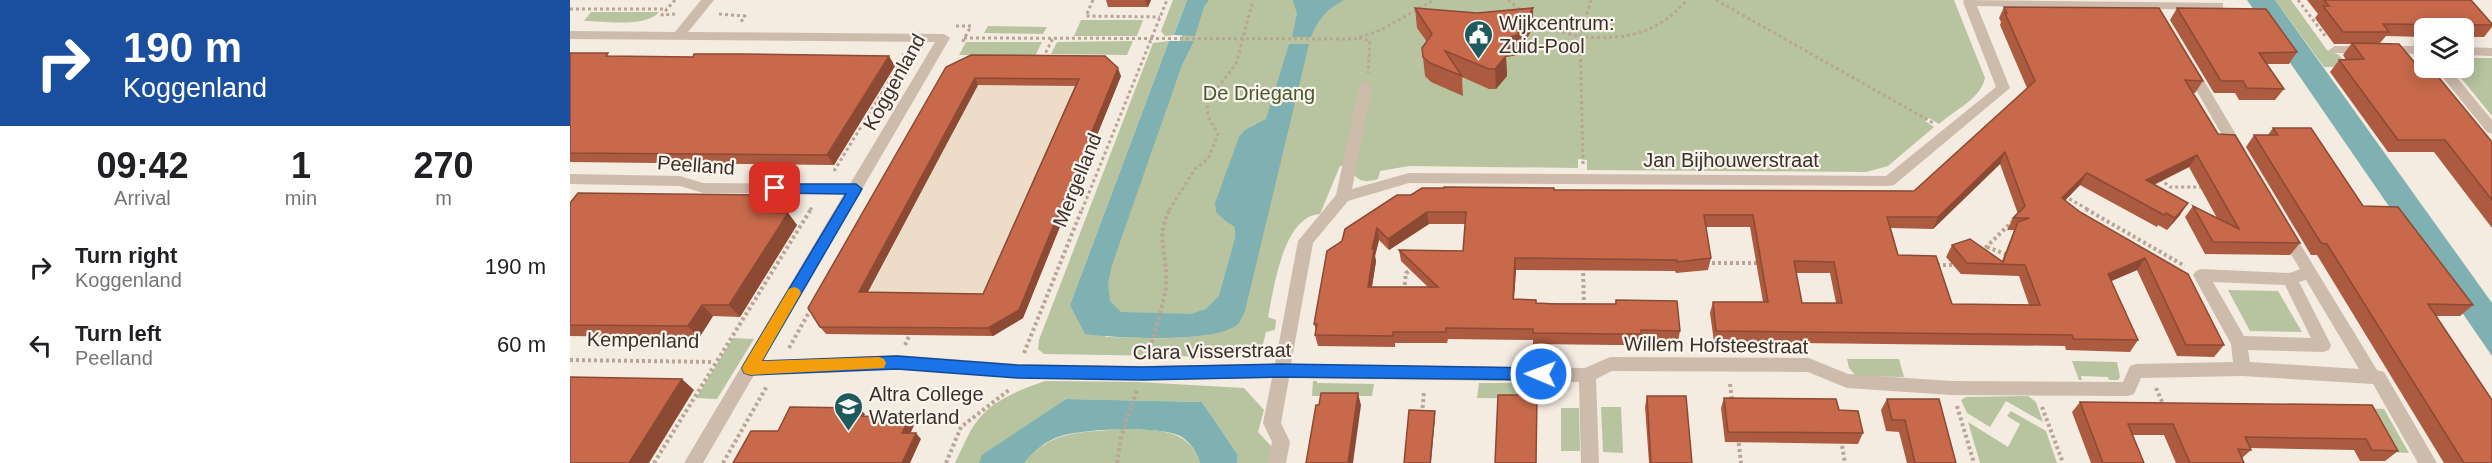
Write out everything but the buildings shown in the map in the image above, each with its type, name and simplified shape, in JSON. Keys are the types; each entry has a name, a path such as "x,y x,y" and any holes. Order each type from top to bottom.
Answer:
{"street":[{"path":"678,36 708,0"},
{"name":"Jan Bijhouwerstraat","path":"1343,197 1409,178 1889,181 2003,88 1969,2 2219,6"},
{"path":"2153,5 2164,24"},
{"name":"Koggenland","path":"570,34 944,38 693,463"},
{"path":"2335,50 2414,50"},
{"path":"2474,51 2492,52"},
{"path":"2180,52 2249,169"},
{"path":"2450,78 2492,129"},
{"path":"1277,463 1281,442 1272,423 1306,241 1343,197 1365,86"},
{"name":"Peelland","path":"570,179 680,181 703,188 856,189"},
{"path":"576,196 589,181"},
{"path":"2277,216 2428,463"},
{"path":"2201,275 2290,279 2310,272"},
{"path":"2201,275 2239,343 2242,369"},
{"path":"2239,343 2323,345 2290,279"},
{"name":"Clara Visserstraat","path":"750,368 897,362 1017,372 1280,371 1587,375"},
{"name":"Willem Hofsteestraat","path":"1587,375 1610,364 1809,365 1847,381 1952,388 2128,389 2136,371 2149,371"},
{"path":"2149,371 2242,369 2375,376"},
{"path":"1587,375 1590,463"}],"path":[{"path":"675,0 662,15 678,14"},
{"path":"1093,0 1086,16 1160,17"},
{"name":"Mergelland","path":"946,463 961,427 1007,393 1167,0"},
{"path":"1150,346 1166,285 1161,239 1164,220 1182,186 1208,159 1218,134 1208,117 1208,102 1236,64 1253,0"},
{"path":"944,38 1318,40 1359,38 1381,30 1434,0"},
{"path":"1508,0 1541,25 1580,37 1621,38 1653,29 1676,14 1687,0"},
{"path":"1583,180 1580,37 1591,0"},
{"path":"1716,0 1948,131"},
{"path":"2298,0 2335,50"},
{"path":"722,7 719,14 745,16 736,28"},
{"path":"570,9 667,9"},
{"path":"1039,67 1053,38"},
{"path":"1359,38 1370,41 1370,66 1365,86"},
{"path":"859,113 870,113"},
{"path":"2152,173 2170,187 2204,187"},
{"path":"2058,192 2201,275"},
{"path":"1976,258 2017,217"},
{"path":"1987,247 2018,259"},
{"path":"1933,265 1956,265 1966,261"},
{"path":"1582,262 1585,318"},
{"path":"1699,263 1769,263"},
{"path":"1404,295 1406,273 1422,264"},
{"path":"897,362 916,321"},
{"name":"Kempenland","path":"570,360 715,362"},
{"path":"1727,365 1733,408"},
{"path":"2149,371 2167,412"},
{"path":"1422,418 1426,373"},
{"path":"1952,388 1974,463"},
{"path":"2035,388 2063,463"},
{"path":"1117,463 1121,437 1134,398"},
{"path":"1839,429 1845,463"},
{"path":"1737,430 1741,463"}],"green space":[{"path":"1173,0 1187,0 1174,35 1165,36 1161,31"},
{"name":"De Driegang","path":"1196,0 1954,0 1985,78 1972,99 1939,124 1929,118 1925,121 1934,127 1888,166 1866,172 1587,170 1587,160 1578,159 1578,168 1409,166 1380,171 1378,179 1362,181 1354,175 1356,166 1340,166 1320,214 1307,218 1297,227 1282,255 1268,317 1276,320 1275,330 1266,332 1260,356 1044,354 1038,349 1039,340 1153,43 1169,41 1070,305 1106,337 1190,337 1223,330 1238,324 1235,307 1171,327 1099,319 1094,293 1174,55"},
{"path":"2275,0 2291,0 2327,50 2339,55 2349,67 2324,67"},
{"path":"591,12 659,12 653,17 635,22 584,21"},
{"path":"1081,20 1143,20 1137,36 1074,36"},
{"path":"988,26 1047,27 1043,34 984,33"},
{"path":"1133,41 1127,55 1051,54 1057,42"},
{"path":"966,42 1042,42 1035,56 959,55"},
{"path":"2474,58 2492,58 2492,116 2461,78 2474,78"},
{"path":"2228,290 2278,291 2302,332 2250,331"},
{"path":"733,338 754,339 717,399 696,398"},
{"path":"1847,359 1899,359 1904,377 1856,376 1849,368"},
{"path":"2072,361 2117,362 2120,377 2118,380 2109,380 2108,377 2081,376 2082,380 2079,380"},
{"path":"1045,381 1138,382 1244,388 1264,410 1258,432 1272,447 1269,463 1237,463 1238,455 1202,402 1066,399 983,455 979,463 955,463 974,425 989,408 1012,394"},
{"path":"1313,381 1317,383 1374,384 1372,396 1312,396"},
{"path":"1479,383 1551,383 1553,399 1477,398"},
{"path":"2028,396 2036,402 2043,422 2006,401 1990,427 1967,413 1961,400 1966,397"},
{"path":"1601,407 1621,407 1623,453 1603,452"},
{"path":"1561,408 1579,408 1580,451 1561,451"},
{"path":"2365,408 2384,409 2409,453 2389,452"},
{"path":"2011,411 2046,431 2057,463 1980,463 1968,422 2008,447 2020,424 2007,416"},
{"path":"1122,429 1158,431 1179,437 1195,451 1200,463 1024,463 1035,452 1057,438"}],"shaded area":[{"path":"976,83 1004,86 1077,86 990,296 867,295 976,89"}],"water":[{"path":"1187,0 1209,0 1204,7 1195,36 1174,35"},
{"path":"1293,0 1344,0 1324,15 1311,37 1292,37 1297,14"},
{"path":"2247,0 2275,0 2492,303 2492,356"},
{"path":"1169,41 1194,41 1182,65 1112,265 1108,283 1110,301 1121,312 1191,314 1206,309 1219,296 1235,238 1235,227 1216,212 1215,203 1239,137 1245,130 1266,119 1289,44 1309,44 1245,311 1238,324 1209,335 1165,338 1085,334 1070,305"},
{"path":"1066,399 1202,402 1238,455 1237,463 1200,463 1193,449 1182,437 1158,431 1122,429 1061,436 1040,447 1024,463 979,463 982,455"}],"slow traffic":[{"path":"794,293 750,368 879,363"}],"place":[{"name":"Wijkcentrum: Zuid-Pool","path":"1478,60"},
{"name":"Altra College Waterland","path":"848,432"}],"route":[{"path":"775,188 856,189 750,368 897,362 1017,372 1280,371 1541,374"}]}
